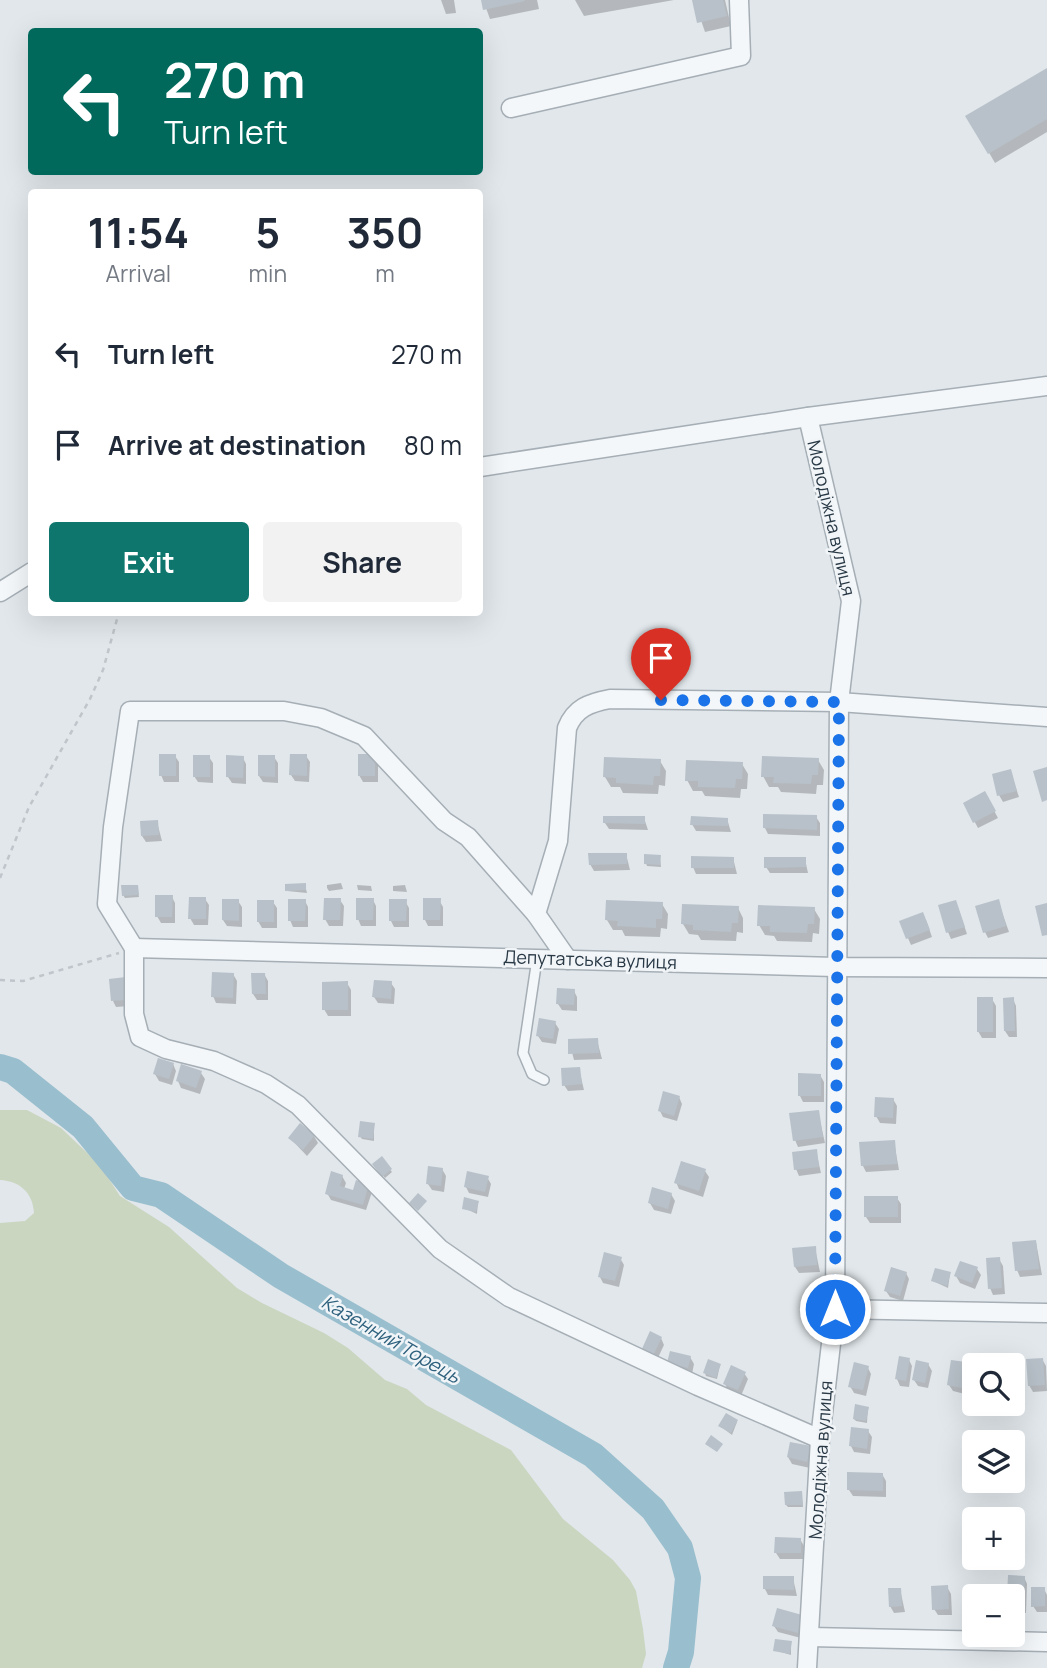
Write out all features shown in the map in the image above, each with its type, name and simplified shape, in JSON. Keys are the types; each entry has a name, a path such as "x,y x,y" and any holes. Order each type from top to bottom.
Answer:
{"street":[{"path":"512,108 741,56 739,0"},
{"path":"483,467 808,417 1047,386"},
{"name":"Молодіжна вулиця","path":"807,1668 820,1439 835,1309 835,967 839,702 851,601 808,417"},
{"path":"0,592 28,574"},
{"path":"536,914 558,841 567,728 573,715 589,703 610,699 839,702 1047,717"},
{"path":"568,960 536,914 468,837 444,821 364,736 321,718 284,711 130,711 113,827 107,904 134,948 134,1014 140,1037 166,1049 214,1061 266,1084 298,1105 440,1249 509,1297 698,1386 820,1439"},
{"name":"Депутатська вулиця","path":"134,948 835,967 1047,968"},
{"path":"835,1309 1047,1313"},
{"path":"810,1637 1047,1642"}],"lane":[{"path":"537,959 523,1053 532,1074 544,1080"}],"path":[{"path":"0,878 29,807 90,699 103,670 118,616"},
{"path":"0,980 23,981 134,948"}],"green space":[{"path":"0,1110 27,1110 61,1128 100,1165 120,1196 169,1227 237,1288 324,1333 348,1348 385,1380 407,1389 426,1405 511,1450 563,1519 613,1560 630,1580 636,1591 643,1629 646,1654 642,1668 0,1668 0,1223 25,1221 34,1213 31,1200 24,1189 14,1183 0,1180"}],"building":[{"path":"481,0 524,0 525,1 483,10"},
{"path":"692,0 723,0 727,16 697,23"},
{"path":"1047,68 1047,119 988,154 965,116"},
{"path":"159,754 176,754 176,776 159,776"},
{"path":"290,754 307,754 307,776 289,775"},
{"path":"358,754 375,754 375,776 358,776"},
{"path":"193,755 210,755 210,777 193,777"},
{"path":"226,755 244,756 243,778 226,777"},
{"path":"258,755 275,755 275,777 258,776"},
{"path":"762,756 819,758 818,775 812,775 811,784 773,783 774,777 761,777"},
{"path":"604,757 661,759 660,776 654,776 653,785 616,783 616,778 603,777"},
{"path":"686,760 743,762 742,779 736,779 735,788 698,787 698,781 685,781"},
{"path":"1047,767 1047,800 1042,802 1033,771"},
{"path":"1011,769 1017,791 997,796 992,774"},
{"path":"985,791 996,811 973,823 963,803"},
{"path":"763,814 817,815 817,830 763,828"},
{"path":"603,816 645,816 645,824 603,823"},
{"path":"691,816 728,818 728,826 690,825"},
{"path":"158,820 159,835 141,836 140,821"},
{"path":"588,853 627,853 627,864 589,865"},
{"path":"644,854 661,855 660,865 644,864"},
{"path":"691,856 734,857 734,868 691,868"},
{"path":"764,857 806,857 806,867 764,868"},
{"path":"306,883 306,890 285,891 285,884"},
{"path":"121,885 138,885 139,895 122,896"},
{"path":"155,895 173,895 172,917 155,917"},
{"path":"189,897 206,897 206,919 188,919"},
{"path":"324,898 341,898 340,920 323,920"},
{"path":"356,898 374,898 373,920 356,920"},
{"path":"423,898 441,898 440,920 423,920"},
{"path":"222,899 239,899 239,921 222,920"},
{"path":"288,899 306,899 305,921 288,921"},
{"path":"389,899 407,899 406,921 389,921"},
{"path":"999,899 1006,926 983,933 975,906"},
{"path":"257,900 274,900 274,922 257,922"},
{"path":"606,900 663,902 662,919 656,919 656,928 617,926 618,921 605,920"},
{"path":"956,900 965,927 946,933 938,905"},
{"path":"1047,903 1047,935 1042,936 1035,906"},
{"path":"682,904 739,906 738,923 732,923 731,932 693,930 693,925 681,924"},
{"path":"758,905 815,907 814,924 808,924 807,933 770,932 770,926 757,926"},
{"path":"923,912 930,930 906,939 899,921"},
{"path":"212,972 234,973 233,998 211,997"},
{"path":"251,973 265,973 266,994 252,994"},
{"path":"126,977 128,1000 111,1001 109,979"},
{"path":"374,980 392,981 391,999 372,997"},
{"path":"348,981 348,1010 322,1010 322,982"},
{"path":"557,988 575,989 574,1005 556,1004"},
{"path":"977,997 993,997 993,1032 977,1032"},
{"path":"1014,997 1015,1031 1004,1031 1003,998"},
{"path":"539,1018 556,1021 553,1039 536,1036"},
{"path":"598,1038 599,1053 568,1054 568,1039"},
{"path":"158,1058 174,1063 169,1079 153,1074"},
{"path":"181,1064 202,1071 196,1088 176,1081"},
{"path":"580,1067 582,1084 562,1086 561,1068"},
{"path":"798,1073 821,1074 821,1096 798,1096"},
{"path":"663,1091 680,1096 674,1116 658,1111"},
{"path":"875,1097 894,1098 893,1118 874,1117"},
{"path":"819,1110 823,1137 793,1141 789,1113"},
{"path":"360,1121 375,1123 373,1139 358,1137"},
{"path":"300,1123 315,1135 303,1150 288,1138"},
{"path":"895,1140 897,1164 861,1166 859,1142"},
{"path":"817,1149 819,1167 794,1170 792,1152"},
{"path":"382,1156 392,1169 382,1177 372,1164"},
{"path":"681,1161 706,1169 699,1191 674,1183"},
{"path":"428,1166 443,1168 441,1186 426,1184"},
{"path":"331,1171 343,1175 340,1186 353,1190 356,1180 369,1184 363,1205 325,1194"},
{"path":"467,1171 489,1176 485,1192 464,1187"},
{"path":"652,1187 672,1193 668,1209 648,1203"},
{"path":"418,1193 427,1201 418,1211 409,1203"},
{"path":"864,1196 898,1196 898,1217 864,1217"},
{"path":"464,1197 479,1201 476,1212 462,1209"},
{"path":"1036,1240 1039,1269 1015,1271 1012,1242"},
{"path":"816,1246 817,1265 794,1267 792,1248"},
{"path":"604,1252 622,1257 615,1281 598,1277"},
{"path":"1000,1257 1002,1288 988,1289 986,1258"},
{"path":"960,1261 978,1267 972,1283 954,1276"},
{"path":"891,1267 907,1272 900,1296 884,1291"},
{"path":"935,1268 951,1272 947,1286 931,1281"},
{"path":"650,1331 662,1337 653,1356 641,1351"},
{"path":"670,1351 691,1356 688,1368 667,1363"},
{"path":"899,1356 910,1358 906,1381 895,1379"},
{"path":"1043,1358 1045,1385 1028,1386 1026,1359"},
{"path":"708,1359 721,1364 716,1378 703,1373"},
{"path":"916,1360 929,1363 925,1383 912,1380"},
{"path":"951,1360 962,1361 962,1388 947,1385"},
{"path":"854,1362 869,1366 863,1390 848,1387"},
{"path":"731,1365 746,1372 738,1390 723,1384"},
{"path":"855,1404 869,1407 866,1421 853,1419"},
{"path":"726,1413 738,1420 731,1433 718,1426"},
{"path":"851,1427 869,1429 867,1449 849,1446"},
{"path":"711,1435 723,1444 717,1452 705,1444"},
{"path":"790,1442 811,1446 807,1462 787,1457"},
{"path":"847,1472 883,1473 883,1491 847,1490"},
{"path":"802,1491 803,1505 785,1505 784,1492"},
{"path":"775,1537 801,1538 801,1553 774,1553"},
{"path":"1008,1575 1025,1576 1025,1584 1008,1584"},
{"path":"763,1576 794,1576 794,1590 763,1589"},
{"path":"948,1585 949,1609 932,1610 931,1586"},
{"path":"1031,1587 1045,1587 1045,1606 1031,1607"},
{"path":"888,1588 901,1588 902,1606 889,1607"},
{"path":"777,1608 802,1615 798,1633 772,1626"},
{"path":"775,1639 792,1641 790,1654 773,1651"}],"waterway":[{"name":"Казенний Торець","path":"0,1067 13,1071 83,1127 133,1188 161,1195 281,1276 593,1455 653,1509 680,1548 688,1578 681,1652 676,1668"}],"route":[{"path":"661,700 839,702 835,967 835,1309"}]}
